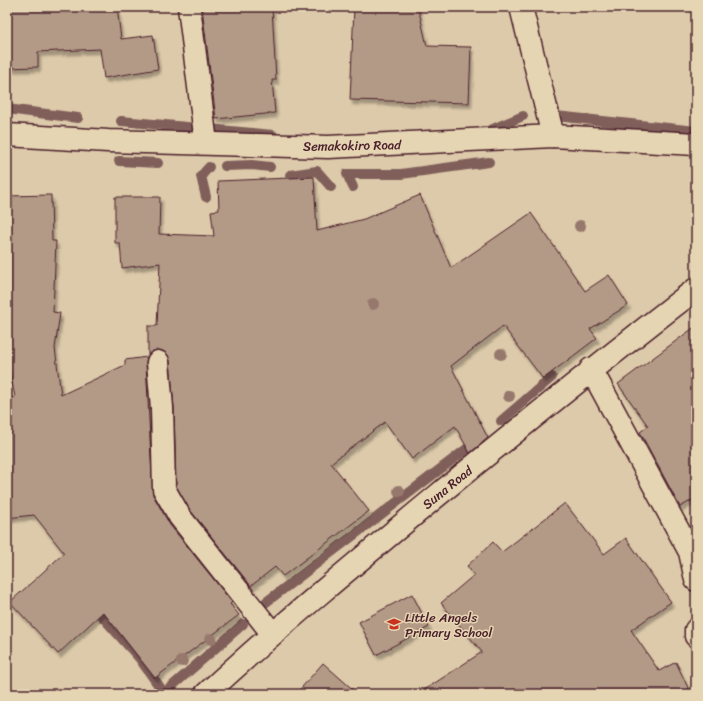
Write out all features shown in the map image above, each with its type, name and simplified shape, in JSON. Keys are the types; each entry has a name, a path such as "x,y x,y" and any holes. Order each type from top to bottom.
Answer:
{"street":[{"path":"189,7 206,144"},
{"path":"521,7 553,136"},
{"name":"Semakokiro Road","path":"7,135 108,141 328,147 553,136 696,144"},
{"name":"Suna Road","path":"206,694 272,633 591,369 696,289"},
{"path":"158,362 162,408 164,489 180,517 272,633"},
{"path":"591,369 690,552 696,580"},
{"path":"696,630 696,636"}],"building":[{"path":"7,7 117,7 121,39 153,35 158,69 104,78 100,49 38,52 38,67 7,68"},
{"path":"272,7 276,80 272,80 275,113 216,119 202,8"},
{"path":"354,7 418,7 427,46 471,47 469,103 350,100"},
{"path":"314,177 317,231 364,219 420,195 451,268 531,213 585,291 609,275 628,305 590,329 597,338 543,379 503,326 451,366 488,438 470,453 455,426 412,459 385,422 331,463 369,511 283,576 275,567 251,586 190,510 176,486 174,408 170,361 168,355 163,351 157,350 148,355 148,326 157,326 160,263 122,268 120,243 115,243 115,197 160,197 159,234 214,236 211,211 219,210 218,181"},
{"path":"51,195 52,241 56,241 53,312 60,313 55,348 61,395 125,365 125,360 147,357 146,363 153,495 170,525 232,602 230,604 239,615 155,678 103,612 58,654 10,602 64,553 34,515 7,518 7,399 15,397 7,358 7,196"},
{"path":"696,326 696,498 680,507 640,432 648,426 618,384"},
{"path":"565,503 604,554 626,538 671,602 631,630 659,671 676,662 691,694 418,694 482,652 441,603 474,575 467,566 493,542 502,552"},
{"name":"Little Angels Primary School","path":"412,594 429,627 376,655 359,622"},
{"path":"323,663 358,694 296,694"}],"waterway":[{"path":"554,107 556,116 696,131"},
{"path":"7,109 78,118"},
{"path":"482,131 488,131 523,116"},
{"path":"121,121 273,135"},
{"path":"119,161 158,163"},
{"path":"353,187 347,174 401,174 489,162"},
{"path":"225,166 252,165 270,167"},
{"path":"206,197 201,176 209,167"},
{"path":"290,175 317,171 331,187"},
{"path":"501,421 552,377"},
{"path":"261,606 477,441"},
{"path":"91,604 140,659 164,693"},
{"path":"163,694 243,624"}],"place":[{"name":"Little Angels Primary School","path":"394,624"}]}
